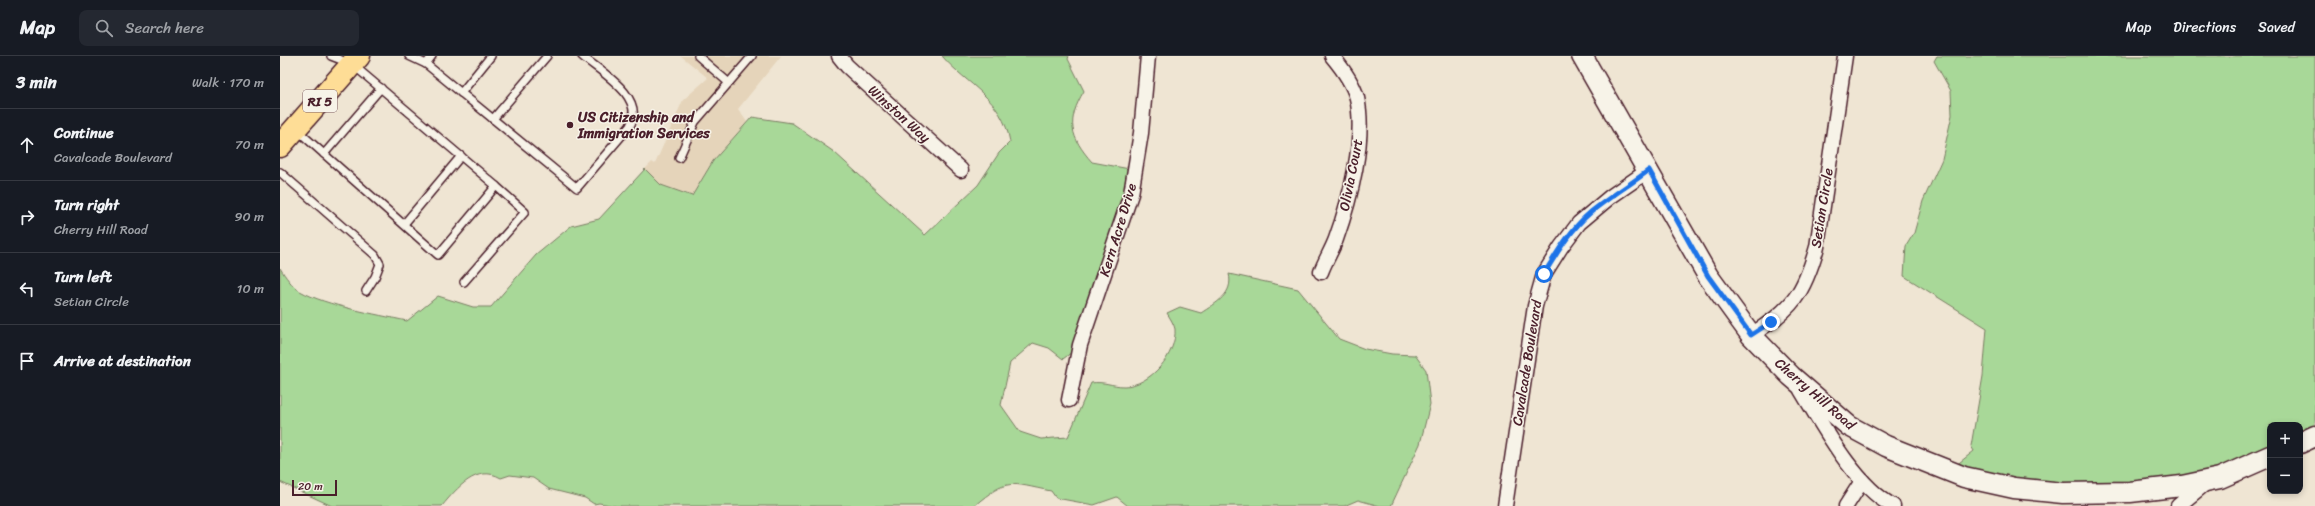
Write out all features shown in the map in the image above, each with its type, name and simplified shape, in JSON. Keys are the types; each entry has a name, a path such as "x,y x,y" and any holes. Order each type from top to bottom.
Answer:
{"main road":[{"name":"Cherry Hill Road","path":"1582,56 1649,170 1708,276 1751,335 1792,376 1849,426 1886,446 1964,477 2014,488 2063,493 2130,492 2207,481 2238,472 2267,458"},
{"name":"RI 5","path":"280,146 356,60"},
{"path":"2303,442 2315,436"}],"street":[{"name":"Winston Way","path":"839,56 847,66 961,170"},
{"name":"Kern Acre Drive","path":"1069,400 1080,345 1131,194 1141,134 1148,56"},
{"name":"Olivia Court","path":"1321,272 1336,241 1344,214 1360,133 1357,97 1348,78 1332,56"},
{"name":"Setian Circle","path":"1751,335 1771,322 1797,298 1809,274 1817,247 1845,56"},
{"name":"Cavalcade Boulevard","path":"1505,506 1535,306 1544,274 1561,247 1579,223 1610,198 1649,170"},
{"path":"1792,376 1828,434 1862,481 1883,501 1893,506"},
{"path":"1846,506 1862,481"},
{"path":"2178,506 2207,481"}],"lane":[{"path":"331,56 356,60 381,88 525,212 464,282"},
{"path":"410,56 426,64 577,188 630,126 634,118 634,110 628,95 582,56"},
{"path":"426,64 432,56"},
{"path":"461,93 491,56"},
{"path":"494,119 547,56"},
{"path":"698,56 729,83"},
{"path":"679,158 695,122 752,56"},
{"path":"324,154 381,88"},
{"path":"295,129 438,255 496,186"},
{"path":"404,224 460,156"},
{"path":"280,172 375,256 380,264 376,277 366,291"}],"shaded area":[{"path":"681,56 781,56 738,109 747,122 713,161 692,196 661,185 645,169 652,162 655,164 683,100 708,78"}],"green space":[{"path":"942,56 1069,56 1068,59 1084,91 1078,102 1073,120 1073,128 1079,145 1092,162 1135,170 1076,349 1063,359 1049,348 1033,343 1010,363 1001,405 1020,432 1041,439 1068,437 1091,383 1124,386 1134,385 1152,375 1167,358 1172,348 1175,329 1167,313 1180,307 1201,313 1218,302 1226,292 1230,281 1229,274 1298,289 1339,339 1365,349 1392,354 1415,355 1426,370 1430,404 1420,444 1391,506 1380,506 1358,500 1344,506 1128,506 1117,497 1094,505 1056,498 1051,491 1026,486 1010,485 1002,486 995,490 974,506 616,506 599,503 594,504 585,498 549,489 533,478 510,475 501,478 492,474 484,474 468,480 454,492 442,506 332,506 280,482 280,268 294,286 300,291 311,296 352,309 407,321 438,296 473,307 491,307 536,255 571,226 599,219 645,169 661,185 692,196 713,161 752,117 792,123 834,152 925,235 978,185 999,153 1010,142 1006,127 1000,114 983,94"},
{"path":"1937,56 2315,56 2315,437 2303,443 2303,422 2267,422 2267,459 2124,494 1950,470 1974,451 1971,446 1983,376 1987,328 1904,276 1906,246 1914,233 1923,201 1942,159 1952,115 1951,91 1934,61"}],"place":[{"name":"US Citizenship and Immigration Services","path":"570,125"}],"route":[{"path":"1544,274 1569,235 1579,223 1590,213 1649,170 1708,276 1751,335 1771,322"}]}
